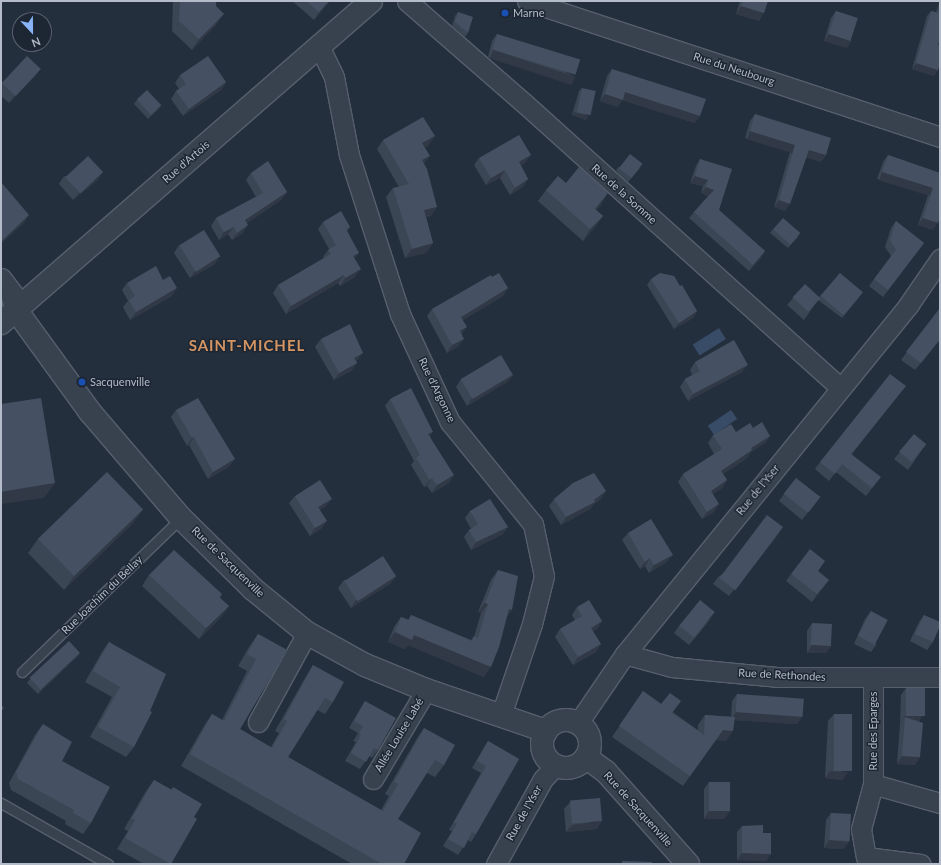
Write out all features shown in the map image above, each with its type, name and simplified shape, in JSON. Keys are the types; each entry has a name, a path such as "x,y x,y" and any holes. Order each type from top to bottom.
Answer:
{"street":[{"name":"Rue d'Artois","path":"8,316 371,1"},
{"name":"Rue de la Somme","path":"407,1 524,103 840,388"},
{"name":"Rue du Neubourg","path":"527,1 940,137"},
{"name":"Rue d'Argonne","path":"319,46 334,77 349,155 400,314 450,422 533,524 544,576 532,624 501,715"},
{"name":"Rue de l'Yser","path":"578,723 625,654 909,304 940,259"},
{"name":"Rue de Sacquenville","path":"1,280 13,296 8,316 181,518 254,589 307,633 365,665 426,690 546,731"},
{"path":"258,722 307,633"},
{"name":"Rue de Rethondes","path":"625,654 672,667 777,676 940,677"},
{"name":"Rue des Eparges","path":"873,677 873,784 861,829 866,857 921,864"},
{"name":"Allée Louise Labé","path":"373,779 426,690"},
{"path":"565,720 578,723 589,736 590,744 586,757 572,767 556,766 545,755 542,747 546,731 558,721 565,720"},
{"name":"Rue de Sacquenville","path":"586,757 606,772 688,864"},
{"name":"Rue de l'Yser","path":"496,864 543,778 556,766"},
{"name":"Rue des Eparges","path":"873,784 940,803"}],"lane":[{"name":"Rue Joachim du Bellay","path":"22,672 181,518"},
{"path":"1,803 108,864"}],"water":[{"path":"719,328 726,339 700,355 693,344"},
{"path":"731,410 737,419 714,435 708,426"}],"building":[{"path":"180,1 216,1 216,6 224,14 199,39 179,21"},
{"path":"306,1 329,1 319,12"},
{"path":"743,1 768,1 764,13 741,6"},
{"path":"940,7 940,38 938,45 940,46 940,63 938,70 916,63 931,11 938,13"},
{"path":"836,11 858,18 850,41 829,34"},
{"path":"458,12 473,17 468,33 455,22"},
{"path":"497,34 580,59 576,75 492,49"},
{"path":"27,56 41,69 16,96 2,83"},
{"path":"208,56 226,82 189,109 176,91 186,84 180,75"},
{"path":"612,69 706,99 700,116 625,92 623,100 605,94"},
{"path":"582,88 596,91 590,115 577,112"},
{"path":"147,90 161,105 151,115 137,100"},
{"path":"755,114 831,138 826,155 809,150 790,204 779,200 795,145 750,131"},
{"path":"423,117 435,136 422,143 430,156 422,160 427,169 437,207 424,210 433,243 412,249 393,188 409,184 383,140"},
{"path":"519,135 531,155 519,162 528,179 515,188 505,170 491,178 479,158"},
{"path":"630,154 643,164 632,178 619,168"},
{"path":"888,155 940,173 940,217 938,223 923,218 933,188 882,172"},
{"path":"88,156 103,172 80,193 65,177"},
{"path":"700,159 732,169 719,210 765,251 753,265 694,212 714,190 706,187 708,180 695,176"},
{"path":"268,161 287,192 245,220 248,225 237,233 234,227 224,232 216,218 263,193 251,173"},
{"path":"579,167 608,193 595,209 603,216 590,229 546,190 558,176 566,183"},
{"path":"1,182 29,215 2,241 1,240"},
{"path":"341,211 350,227 346,229 359,253 353,256 361,269 345,278 344,275 291,306 278,285 331,254 328,250 336,245 323,222"},
{"path":"783,218 800,233 791,244 773,229"},
{"path":"896,221 924,243 888,290 874,279 896,250 890,240"},
{"path":"204,230 220,256 196,272 179,245"},
{"path":"156,266 163,280 170,276 177,288 136,312 129,300 135,296 127,283"},
{"path":"499,273 508,288 461,317 467,327 460,331 464,339 452,345 432,309 491,275 492,277"},
{"path":"660,273 674,276 680,286 682,285 697,311 679,323 651,279"},
{"path":"840,273 863,292 844,315 821,296"},
{"path":"805,284 820,298 808,311 793,297"},
{"path":"940,308 940,339 921,363 906,352"},
{"path":"350,324 363,353 354,358 357,363 339,373 321,339"},
{"path":"734,340 748,365 693,394 685,379 700,371 695,362"},
{"path":"501,355 513,375 473,399 461,379"},
{"path":"890,374 906,386 851,454 881,477 872,488 842,464 835,474 820,462"},
{"path":"411,388 433,432 428,434 454,475 437,485 432,478 430,480 416,458 420,455 390,399"},
{"path":"41,398 55,483 1,492 1,404"},
{"path":"198,398 235,459 213,472 194,437 192,438 176,410"},
{"path":"762,422 770,436 751,448 752,450 721,471 727,480 711,491 719,504 707,512 683,474 722,449 713,435 731,424 736,432 750,423 753,428"},
{"path":"914,434 926,444 911,462 899,452"},
{"path":"107,472 143,509 74,576 38,539"},
{"path":"594,473 606,491 594,500 595,502 566,517 554,499 573,483"},
{"path":"796,478 820,497 808,513 784,494"},
{"path":"320,480 332,499 318,507 327,521 315,528 295,496"},
{"path":"490,499 508,527 476,542 469,530 478,524 470,511"},
{"path":"767,515 783,527 735,590 719,578"},
{"path":"651,519 673,555 654,565 650,558 645,562 628,533"},
{"path":"810,549 825,561 818,571 829,580 817,594 791,574"},
{"path":"174,550 222,594 219,597 229,606 206,628 149,575"},
{"path":"383,556 396,576 357,601 344,581"},
{"path":"498,570 518,576 512,610 509,609 499,647 491,667 414,635 412,640 395,632 401,617 409,620 411,615 472,641 474,636 478,638 488,604 485,603"},
{"path":"589,600 602,621 591,628 601,644 578,657 560,629 582,616 577,607"},
{"path":"700,600 715,612 694,638 679,626"},
{"path":"871,611 888,620 875,645 858,636"},
{"path":"924,615 940,622 940,626 933,642 915,634"},
{"path":"812,623 832,624 831,646 811,645"},
{"path":"258,634 287,650 240,729 272,748 287,721 284,719 313,665 344,682 333,702 325,698 288,757 383,811 398,784 394,782 424,728 455,745 444,765 435,760 398,819 421,833 404,864 382,864 190,754 212,714 224,721 256,659 247,654"},
{"path":"69,641 80,653 40,690 30,678"},
{"path":"109,642 166,674 150,711 152,712 134,747 98,727 120,687 93,671"},
{"path":"906,688 925,688 925,716 906,716"},
{"path":"643,691 661,704 670,693 681,701 672,713 704,735 705,715 735,717 733,731 723,730 690,776 619,726"},
{"path":"737,694 804,699 803,717 736,712"},
{"path":"365,701 396,718 378,750 374,748 366,762 351,753 361,735 359,733 363,726 354,721"},
{"path":"834,714 852,714 852,771 834,771"},
{"path":"905,717 923,723 920,757 902,756"},
{"path":"43,724 72,742 62,761 110,787 91,823 73,813 74,810 18,779 16,772"},
{"path":"488,741 519,759 476,834 472,832 464,848 448,839 457,824 454,822 486,766 477,761"},
{"path":"154,780 172,790 173,787 202,804 194,817 197,819 171,864 125,838 135,820 132,818"},
{"path":"709,782 730,782 730,811 709,811"},
{"path":"600,798 602,821 572,824 570,801"},
{"path":"831,813 851,814 850,841 830,840"},
{"path":"763,825 763,833 771,833 771,854 742,853 742,826"},
{"path":"622,861 652,862 652,864 622,864"}],"place":[{"name":"Marne","path":"505,13"},
{"name":"Sacquenville","path":"82,382"}],"district":[{"name":"SAINT-MICHEL","path":"247,346"}]}
